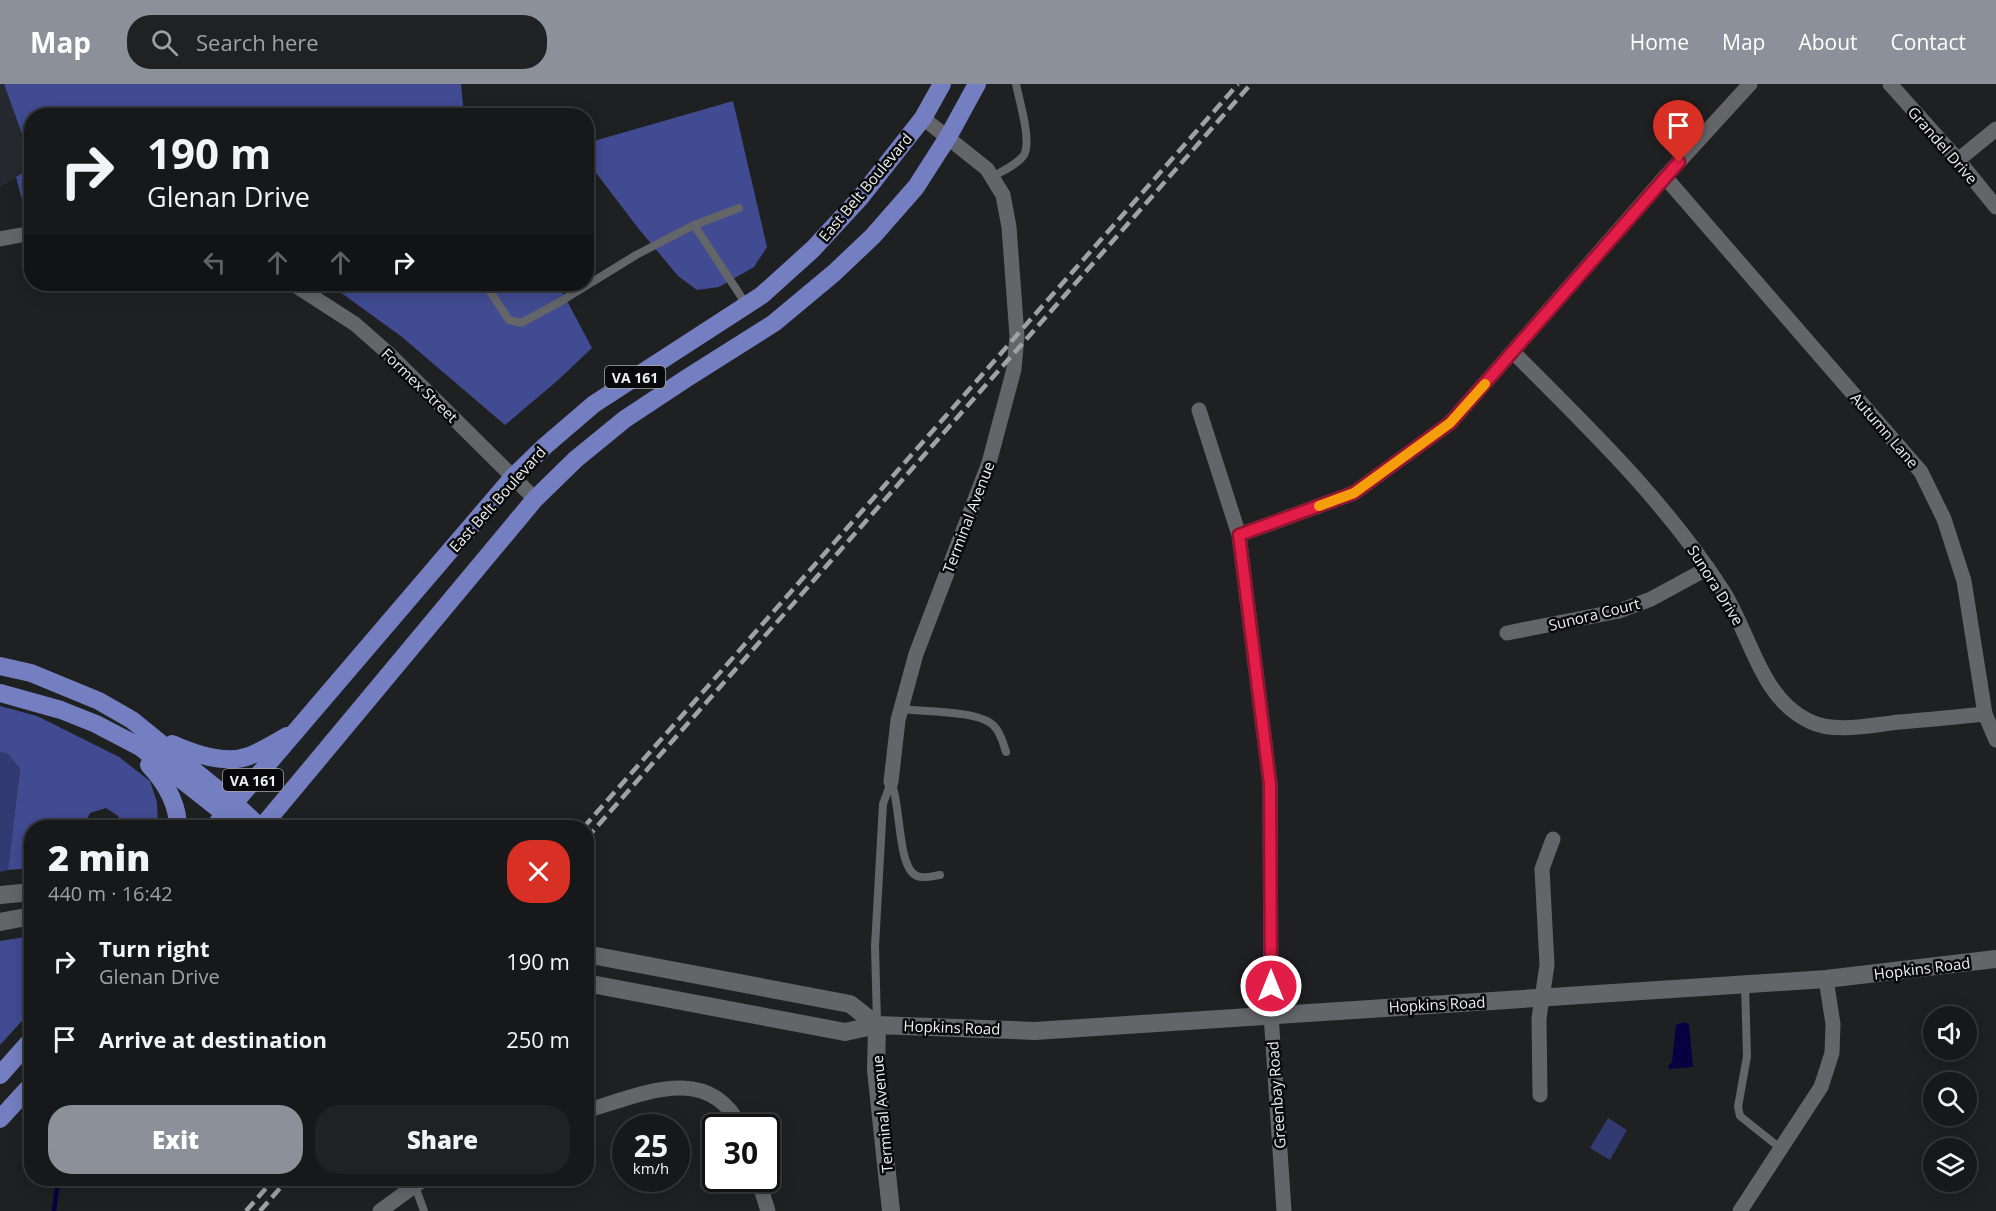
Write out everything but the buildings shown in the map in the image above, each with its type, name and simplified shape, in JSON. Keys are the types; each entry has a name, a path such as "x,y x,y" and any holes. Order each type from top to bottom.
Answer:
{"main road":[{"name":"East Belt Boulevard","path":"224,815 513,477 594,404 762,295 813,249 860,198 923,118 942,84"},
{"name":"East Belt Boulevard","path":"268,820 536,499 576,459 625,419 774,323 834,273 873,236 916,188 977,84"},
{"path":"0,666 31,673 99,700 148,731 191,752 227,759 248,756 294,733"},
{"path":"0,693 61,710 96,724 140,747 224,815 238,820"},
{"path":"148,731 224,815"},
{"path":"120,737 161,778 175,807 177,820"},
{"path":"0,895 24,893"},
{"path":"0,922 24,918"},
{"path":"594,956 850,1004 877,1024"},
{"name":"Hopkins Road","path":"594,985 845,1032 877,1024 1035,1030 1826,979 1996,959"},
{"name":"Terminal Avenue","path":"877,1024 876,1070 891,1211"},
{"path":"0,1075 24,1048"},
{"path":"0,1119 24,1093"}],"street":[{"path":"1239,535 1354,493 1450,423 1665,177 1750,84"},
{"name":"Grandel Drive","path":"1890,84 1958,160 1996,207"},
{"name":"Terminal Avenue","path":"891,782 901,709 916,654 989,463 1014,369 1017,336 1010,227 1003,195 987,169 923,118"},
{"path":"1958,160 1996,129"},
{"name":"Autumn Lane","path":"1665,177 1921,472 1944,519 1964,581 1985,714 1996,740"},
{"path":"0,239 24,235"},
{"name":"Formex Street","path":"304,291 347,319 380,346 536,499"},
{"name":"Sunora Drive","path":"1513,352 1598,437 1689,540 1735,610 1770,687 1788,707 1810,722 1842,728 1985,714"},
{"name":"Greenbay Road","path":"1199,410 1239,535 1270,784 1271,1014 1284,1211"},
{"name":"Sunora Court","path":"1508,633 1619,611 1651,599 1708,568"},
{"path":"1540,1095 1538,1025 1547,965 1542,869 1553,839"},
{"path":"1740,1211 1821,1087 1832,1053 1833,1024 1826,979"},
{"path":"594,1110 662,1089 692,1088 711,1094 735,1114"},
{"path":"381,1211 415,1186"},
{"path":"762,1192 768,1211"}],"lane":[{"path":"992,177 1024,155 1027,145 1016,84"},
{"path":"594,281 636,255 694,225 739,208"},
{"path":"694,225 747,305"},
{"path":"489,291 508,320 521,323 578,291"},
{"path":"901,709 975,716 993,724 1006,752"},
{"path":"891,782 896,793 900,832 908,869 915,876 940,875"},
{"name":"Terminal Avenue","path":"877,1024 875,946 883,804 891,782"},
{"path":"1745,984 1747,1056 1738,1107 1740,1116 1780,1148"},
{"path":"421,1186 424,1211"}],"shaded area":[{"path":"0,84 4,84 24,140 24,173 0,187"},
{"path":"4,84 461,84 463,108 24,108 24,140"},
{"path":"733,101 767,247 754,267 719,287 697,290 678,276 594,170 594,141"},
{"path":"24,172 24,207 16,177"},
{"path":"339,291 562,291 592,348 505,425 402,337"},
{"path":"0,706 37,716 119,757 150,781 157,802 158,820 119,820 118,816 106,808 90,813 87,820 24,820 24,869 8,870 20,769 8,754 0,752"},
{"path":"0,752 8,754 20,769 8,870 0,872"},
{"path":"24,937 24,1019 0,1045 0,941"},
{"path":"1683,1022 1689,1024 1693,1067 1669,1069 1668,1066 1672,1062 1676,1025"},
{"path":"1608,1118 1627,1130 1610,1160 1590,1148"}],"waterway":[{"path":"54,1211 57,1186"}],"railway":[{"path":"590,820 1238,84"},
{"path":"594,830 1251,84"},
{"path":"246,1211 268,1186"},
{"path":"260,1211 282,1186"}],"slow traffic":[{"path":"1319,506 1354,493 1450,423 1485,384"}],"route":[{"path":"1271,986 1270,784 1239,535 1354,493 1450,423 1679,162"}]}
